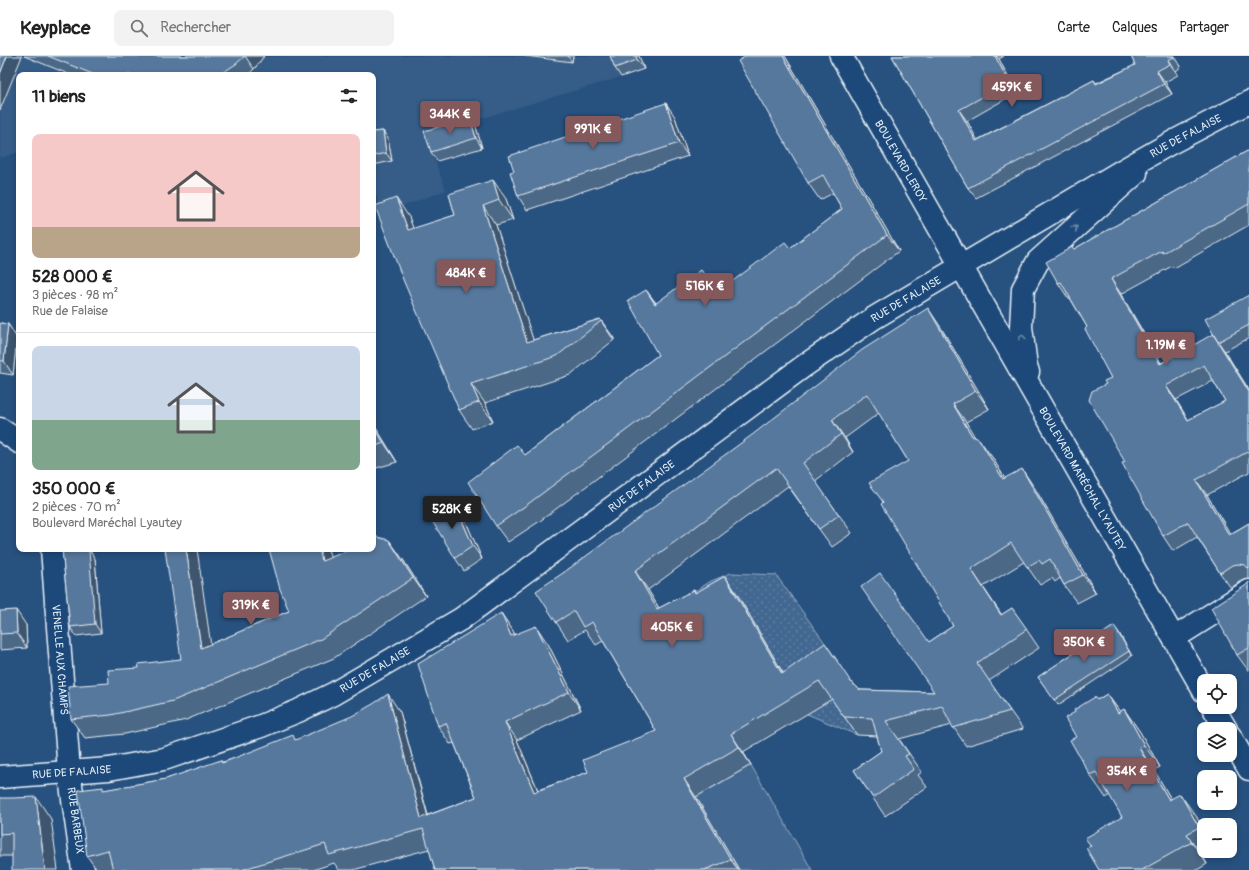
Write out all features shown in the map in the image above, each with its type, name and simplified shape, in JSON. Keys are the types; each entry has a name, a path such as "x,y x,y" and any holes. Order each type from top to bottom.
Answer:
{"main road":[{"name":"BOULEVARD LEROY","path":"841,56 961,266"},
{"name":"RUE DE FALAISE","path":"0,777 109,769 164,760 261,726 334,694 461,619 810,362 874,318 1017,232 1169,144 1249,102"},
{"path":"1045,414 1026,366 1020,327 1023,289 1038,261 1169,144"},
{"name":"BOULEVARD MARÉCHAL LYAUTEY","path":"961,266 1197,679"},
{"path":"0,429 16,440"},
{"name":"VENELLE AUX CHAMPS","path":"52,552 69,771"},
{"path":"1174,638 1249,591"},
{"path":"1237,749 1249,770"},
{"name":"RUE BARBEUX","path":"69,771 83,870"}],"shaded area":[{"path":"0,56 614,56 621,77 425,135 446,190 382,214 376,197 376,72 16,72 16,153 0,158"},
{"path":"731,573 776,575 838,661 816,677 857,735 807,714 689,595 711,581"},
{"path":"751,765 812,870 739,870 696,797"}],"building":[{"path":"0,56 7,56 0,74"},
{"path":"48,56 245,56 224,72 88,72"},
{"path":"610,56 636,56 637,60 615,68"},
{"path":"746,56 783,56 887,235 528,504 496,526 468,482 517,445 525,455 658,355 628,301 646,290 655,304 701,270 718,292 785,242 790,248 842,209 823,175 808,183 738,61"},
{"path":"892,56 995,56 1009,82 959,110 976,141 1094,80 1096,84 1135,65 1131,56 1174,57 1168,60 1170,64 1157,71 1164,84 968,188"},
{"path":"666,103 679,143 518,196 510,172 514,171 509,156"},
{"path":"470,118 476,138 431,152 424,131"},
{"path":"383,131 386,153 376,155 376,132"},
{"path":"1249,150 1249,204 1163,253 1162,251 1111,279 1160,364 1213,334 1249,392 1249,451 1196,480 1229,535 1249,523 1249,569 1245,565 1238,564 1232,565 1220,573 1188,522 1163,536 1122,463 1125,462 1089,400 1092,391 1106,384 1104,381 1111,378 1085,329 1087,327 1061,282 1058,283 1046,262 1072,247 1074,249","holes":["1204,365 1225,401 1188,420 1166,386"]},
{"path":"493,180 499,200 483,206 527,342 600,319 601,321 557,356 471,384 479,402 459,410 404,282 376,209 376,206 396,198 408,230 455,215 449,194"},
{"path":"1249,295 1249,325 1218,342 1205,319"},
{"path":"928,308 976,391 953,404 972,436 979,439 1003,479 1022,469 1083,575 1064,585 1050,559 1042,564 1039,560 1027,567 1011,543 971,569 1001,615 1012,608 1027,629 977,663 1010,711 953,728 942,706 886,721 909,754 905,756 914,769 873,798 854,770 881,751 872,718 844,717 819,681 731,734 739,747 684,779 731,860 704,870 435,870 423,829 329,855 325,844 241,870 113,870 108,850 87,856 78,790 103,787 103,790 166,779 221,760 222,763 293,735 295,740 352,716 388,694 421,818 476,797 446,723 438,726 418,664 501,613 511,636 536,626 569,692 505,722 534,792 588,772 583,760 656,731 592,622 583,627 574,611 556,622 536,591 563,573 752,435 862,350","holes":["867,394 908,461 869,483 883,502 881,504 953,626 929,642 880,573 861,587 934,692 860,690 851,682 825,643 782,674 725,576 695,593 694,590 657,609 635,571 776,468 819,529 839,515 803,463 841,434 832,420"]},
{"path":"0,323 8,324 4,361 0,361"},
{"path":"376,430 384,443 376,446"},
{"path":"454,502 473,546 455,558 429,516"},
{"path":"376,537 389,540 413,578 321,639 173,701 111,715 71,719 68,686 109,683 108,670 139,668 138,664 181,659 165,552 186,552 201,648 289,611 280,589 270,552 320,552 322,561 344,552 376,552"},
{"path":"62,552 89,552 95,624 70,627"},
{"path":"1249,582 1249,648 1237,655 1211,608"},
{"path":"16,610 17,633 0,634 0,611"},
{"path":"1114,626 1129,651 1054,700 1038,677"},
{"path":"1107,694 1118,713 1124,709 1144,745 1139,748 1169,800 1180,794 1197,824 1197,828 1187,834 1192,842 1142,870 1099,870 1086,848 1091,846 1085,838 1122,817 1096,772 1090,775 1070,740 1076,737 1065,718 1075,712 1074,710 1095,697 1097,700"},
{"path":"36,797 45,870 12,870 12,833 0,834 0,798"}]}
